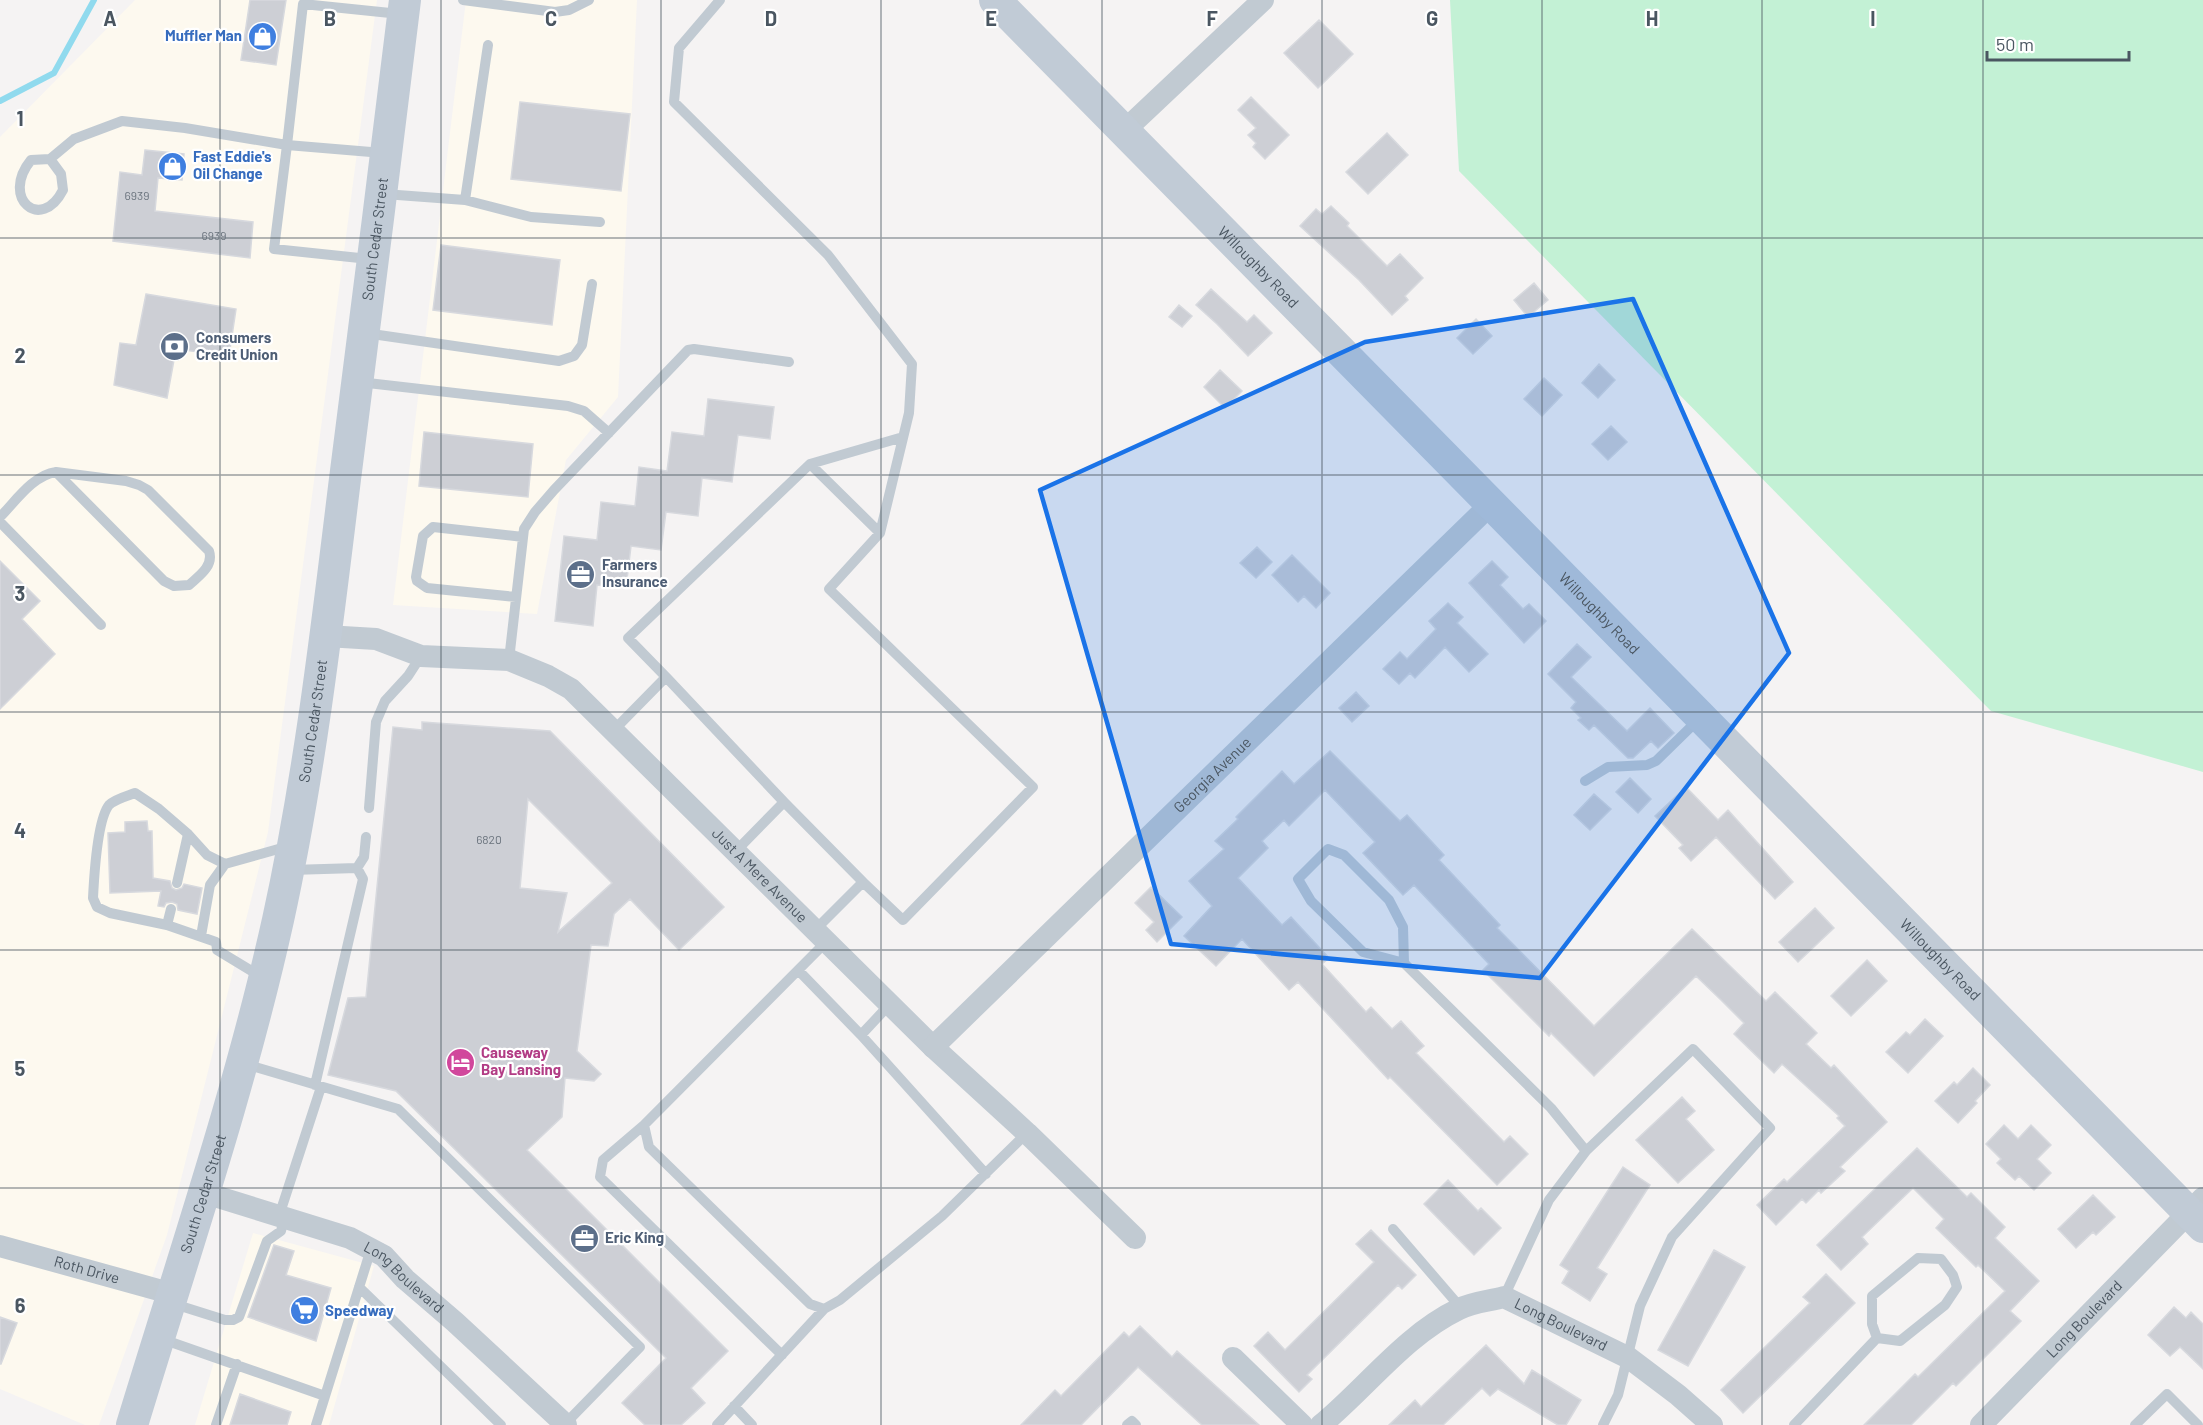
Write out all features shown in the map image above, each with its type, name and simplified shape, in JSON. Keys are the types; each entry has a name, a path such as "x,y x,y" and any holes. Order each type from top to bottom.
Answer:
{"street":[{"name":"Willoughby Road","path":"995,0 1702,717 2198,1212"},
{"path":"1124,131 1263,0"},
{"name":"South Cedar Street","path":"132,1425 206,1193 243,1064 264,978 305,783 326,636 404,7"},
{"name":"Georgia Avenue","path":"933,1047 1492,503"},
{"name":"Just A Mere Avenue","path":"326,636 376,639 421,656 509,660 548,676 571,690 933,1047 1027,1133 1135,1238"},
{"name":"Long Boulevard","path":"206,1193 350,1239 384,1256 405,1279 566,1424"},
{"name":"Long Boulevard","path":"1981,1425 2198,1212"},
{"name":"Roth Drive","path":"0,1245 171,1298"},
{"name":"Long Boulevard","path":"1321,1425 1417,1335 1461,1308 1504,1297 1629,1358 1678,1395 1712,1425"},
{"path":"1233,1358 1302,1425"}],"lane":[{"path":"463,0 555,12 569,10 589,0"},
{"path":"720,0 679,48 674,102 828,255 912,364 909,413 880,533 829,589 1033,787 903,920 784,802 628,638 810,464 903,437"},
{"path":"373,259 274,249 303,4 404,7"},
{"path":"465,200 488,45"},
{"path":"50,159 61,174 63,190 53,204 44,210 31,209 23,204 15,190 20,171 31,160 50,159 74,139 122,121 185,128 287,145 386,153"},
{"path":"381,194 465,200 531,217 600,222"},
{"path":"363,332 559,361 574,356 582,345 592,284"},
{"path":"509,660 523,537 528,521 609,433 688,350 789,362"},
{"path":"357,382 568,406 584,411 609,433"},
{"path":"810,464 880,533"},
{"path":"0,518 36,480 46,474 56,472 126,481 148,490 209,551 211,558 209,566 189,585 174,586 164,581 56,472"},
{"path":"0,522 101,625"},
{"path":"516,597 427,588 417,581 416,577 423,536 433,527 523,537"},
{"path":"369,808 376,722 385,701 408,676 421,656"},
{"path":"613,731 666,677"},
{"path":"1585,781 1608,767 1624,764 1647,765 1656,761 1702,717"},
{"path":"264,978 217,950 216,942 167,925 110,913 98,907 93,898 101,827 109,806 123,797 135,794 159,809 188,834 207,855 225,864 290,858 357,868"},
{"path":"735,852 784,802"},
{"path":"177,883 188,834"},
{"path":"357,868 364,857 366,837"},
{"path":"1404,963 1403,927 1389,900 1344,855 1328,849 1298,879 1311,901 1363,952 1404,963 1551,1108 1586,1150"},
{"path":"201,936 210,885 225,864"},
{"path":"171,1298 225,1320 234,1320 239,1317 267,1241 281,1231 281,1217 318,1086 363,879 357,868"},
{"path":"782,1355 600,1177 603,1160 644,1125 798,970 863,882"},
{"path":"167,925 171,909"},
{"path":"798,970 861,1035 986,1174"},
{"path":"861,1035 890,1004"},
{"path":"1504,1297 1549,1200 1586,1150 1693,1049 1770,1128 1672,1237 1640,1306 1618,1395 1603,1425"},
{"path":"243,1064 398,1109 640,1347 566,1424"},
{"path":"644,1125 649,1147 810,1304 824,1310"},
{"path":"717,1425 824,1310 840,1300 942,1215 1027,1133"},
{"path":"1393,1229 1461,1308"},
{"path":"315,1425 371,1249"},
{"path":"1918,1258 1941,1258 1953,1275 1957,1287 1945,1305 1900,1341 1878,1338 1872,1324 1872,1296 1918,1258"},
{"path":"359,1287 501,1425"},
{"path":"159,1338 325,1396"},
{"path":"1794,1425 1878,1338"},
{"path":"216,1425 237,1364"},
{"path":"2135,1425 2167,1394 2198,1425"},
{"path":"734,1406 752,1425"},
{"path":"1127,1425 1132,1420 1136,1425"}],"highlighted area":[{"path":"1633,299 1789,653 1540,978 1171,944 1040,490 1365,342"}],"shaded area":[{"path":"135,0 377,0 268,832 167,1235 99,1425 85,1425 0,1389 0,137"},
{"path":"466,0 637,0 618,397 566,460 537,614 393,605"},
{"path":"253,1233 374,1266 329,1425 195,1425"}],"green space":[{"path":"1450,0 2203,0 2203,772 1991,711 1459,171"}],"building":[{"name":"Muffler Man","path":"250,0 286,0 276,65 241,60"},
{"path":"1319,20 1353,54 1318,88 1284,53"},
{"path":"1251,97 1289,135 1265,159 1253,147 1256,143 1248,135 1256,128 1238,110"},
{"path":"520,102 630,114 621,191 511,179"},
{"path":"1387,133 1408,155 1368,194 1346,172"},
{"path":"145,150 184,154 182,180 158,178 155,211 253,222 250,258 113,241 120,172 142,175"},
{"path":"1331,206 1349,223 1347,226 1387,266 1400,254 1423,278 1405,296 1408,300 1392,315 1359,280 1300,226 1316,209 1322,214"},
{"path":"441,245 560,260 552,325 433,310"},
{"path":"1534,283 1548,300 1528,317 1514,300"},
{"path":"1211,289 1247,322 1254,315 1272,333 1248,356 1196,305"},
{"name":"Consumers Credit Union","path":"146,294 236,309 229,356 176,349 167,398 114,385 120,343 136,345"},
{"path":"1179,305 1192,316 1182,327 1169,317"},
{"path":"1476,319 1492,336 1473,354 1457,338"},
{"path":"1599,364 1615,380 1598,398 1582,383"},
{"path":"1220,370 1242,391 1225,408 1204,387"},
{"path":"1544,378 1562,395 1542,416 1524,399"},
{"path":"708,399 774,407 770,439 738,435 732,482 702,478 698,516 666,512 661,550 631,546 626,588 597,585 593,626 555,621 564,536 597,540 601,502 635,506 639,467 667,471 672,432 704,436"},
{"path":"1611,426 1627,442 1608,460 1592,444"},
{"path":"424,432 533,444 528,497 419,486"},
{"path":"1257,547 1272,562 1256,578 1240,563"},
{"path":"1292,555 1330,593 1316,608 1304,596 1298,602 1272,575"},
{"path":"0,561 40,601 22,619 55,654 0,709"},
{"path":"1492,561 1508,577 1500,585 1523,609 1529,604 1546,621 1524,643 1469,583"},
{"path":"1448,603 1463,617 1457,623 1488,654 1469,672 1445,647 1415,678 1410,673 1399,684 1383,669 1400,652 1407,659 1436,629 1429,621"},
{"path":"1577,644 1591,657 1571,677 1627,731 1650,708 1674,733 1658,748 1651,741 1633,758 1628,758 1594,725 1589,730 1578,720 1581,718 1571,708 1576,702 1548,674"},
{"path":"1356,692 1369,706 1352,722 1339,708"},
{"name":"Causeway Bay Lansing","path":"422,722 550,731 724,907 679,950 630,899 614,914 608,946 591,945 577,1051 601,1074 594,1081 565,1078 562,1117 527,1150 728,1351 691,1388 705,1403 681,1425 645,1425 622,1403 666,1358 396,1091 328,1075 348,998 366,997 393,727 422,730","holes":["528,799 612,883 558,932 567,893 520,888"]},
{"path":"1330,751 1400,821 1407,815 1444,855 1439,860 1500,925 1497,928 1594,1026 1692,929 1766,1001 1775,992 1817,1033 1806,1044 1831,1068 1834,1065 1887,1122 1840,1167 1845,1171 1821,1193 1819,1190 1806,1203 1802,1199 1776,1225 1757,1205 1784,1179 1787,1182 1845,1126 1837,1118 1839,1116 1782,1064 1774,1073 1734,1034 1744,1023 1721,1000 1696,976 1594,1076 1551,1033 1549,1036 1483,970 1489,964 1414,885 1403,895 1363,853 1375,842 1325,790 1289,826 1284,820 1262,841 1268,848 1238,878 1282,925 1291,917 1329,958 1322,964 1366,1012 1371,1007 1392,1029 1401,1021 1424,1046 1416,1053 1504,1142 1510,1136 1528,1154 1497,1185 1390,1077 1388,1079 1298,982 1289,990 1242,939 1216,966 1184,936 1212,906 1189,881 1224,849 1215,841 1282,771 1294,784"},
{"path":"1630,778 1651,799 1638,813 1616,792"},
{"path":"1686,787 1718,820 1728,810 1793,882 1775,899 1716,837 1691,861 1679,848 1683,845 1655,816"},
{"path":"1594,794 1611,809 1590,830 1574,815"},
{"path":"147,821 148,831 152,831 153,878 170,881 172,888 176,890 182,888 184,884 202,888 197,914 178,910 177,904 172,902 166,903 164,907 158,906 161,891 110,893 108,833 125,832 125,822"},
{"path":"1151,887 1182,917 1157,942 1146,930 1154,922 1135,903"},
{"path":"1815,908 1834,928 1798,962 1779,942"},
{"path":"1867,960 1887,981 1851,1016 1831,996"},
{"path":"1925,1019 1943,1036 1908,1073 1886,1052 1906,1032 1910,1035"},
{"path":"1973,1068 1990,1085 1958,1123 1935,1101 1954,1082 1957,1085"},
{"path":"1682,1097 1695,1111 1686,1119 1714,1150 1678,1183 1636,1140"},
{"path":"2004,1125 2018,1139 2031,1125 2051,1145 2037,1159 2051,1173 2034,1190 2019,1176 2015,1180 1997,1163 2001,1159 1986,1144"},
{"path":"1917,1148 1967,1197 1971,1193 2005,1227 1995,1238 2039,1281 2010,1311 2021,1321 1956,1386 1953,1383 1911,1425 1864,1425 1915,1374 1918,1377 2005,1291 1978,1265 1976,1267 1936,1228 1944,1219 1913,1188 1862,1237 1868,1244 1841,1270 1817,1245"},
{"path":"1623,1167 1650,1185 1597,1268 1607,1274 1590,1301 1562,1283 1569,1271 1560,1265"},
{"path":"1448,1180 1478,1211 1481,1208 1501,1228 1474,1255 1424,1204"},
{"path":"2093,1195 2115,1217 2096,1235 2093,1232 2076,1248 2058,1229"},
{"path":"1371,1230 1416,1275 1402,1289 1398,1285 1307,1375 1312,1379 1299,1392 1254,1346 1268,1332 1285,1350 1374,1262 1356,1244"},
{"path":"274,1245 294,1251 286,1275 331,1288 316,1341 248,1317"},
{"path":"1714,1250 1745,1267 1688,1366 1658,1350"},
{"path":"1826,1274 1855,1303 1743,1413 1721,1390 1810,1303 1803,1297"},
{"path":"2174,1307 2186,1318 2191,1312 2203,1324 2203,1369 2180,1347 2170,1356 2148,1335"},
{"path":"0,1317 17,1323 1,1364 0,1364"},
{"path":"1140,1326 1172,1357 1177,1351 1259,1425 1202,1425 1138,1367 1081,1425 1021,1425 1055,1390 1061,1396 1124,1332 1129,1337"},
{"path":"1486,1345 1524,1384 1532,1370 1581,1400 1566,1425 1558,1425 1498,1389 1490,1396 1482,1388 1443,1425 1389,1425 1415,1400 1421,1407"},
{"path":"240,1394 291,1412 287,1425 230,1425"}],"waterway":[{"path":"0,101 54,73 94,0"}],"place":[{"name":"Muffler Man","path":"263,36"},
{"name":"Fast Eddie's Oil Change","path":"172,166"},
{"name":"Consumers Credit Union","path":"175,347"},
{"name":"Farmers Insurance","path":"581,574"},
{"name":"Causeway Bay Lansing","path":"460,1062"},
{"name":"Eric King","path":"584,1238"},
{"name":"Speedway","path":"304,1311"}]}
